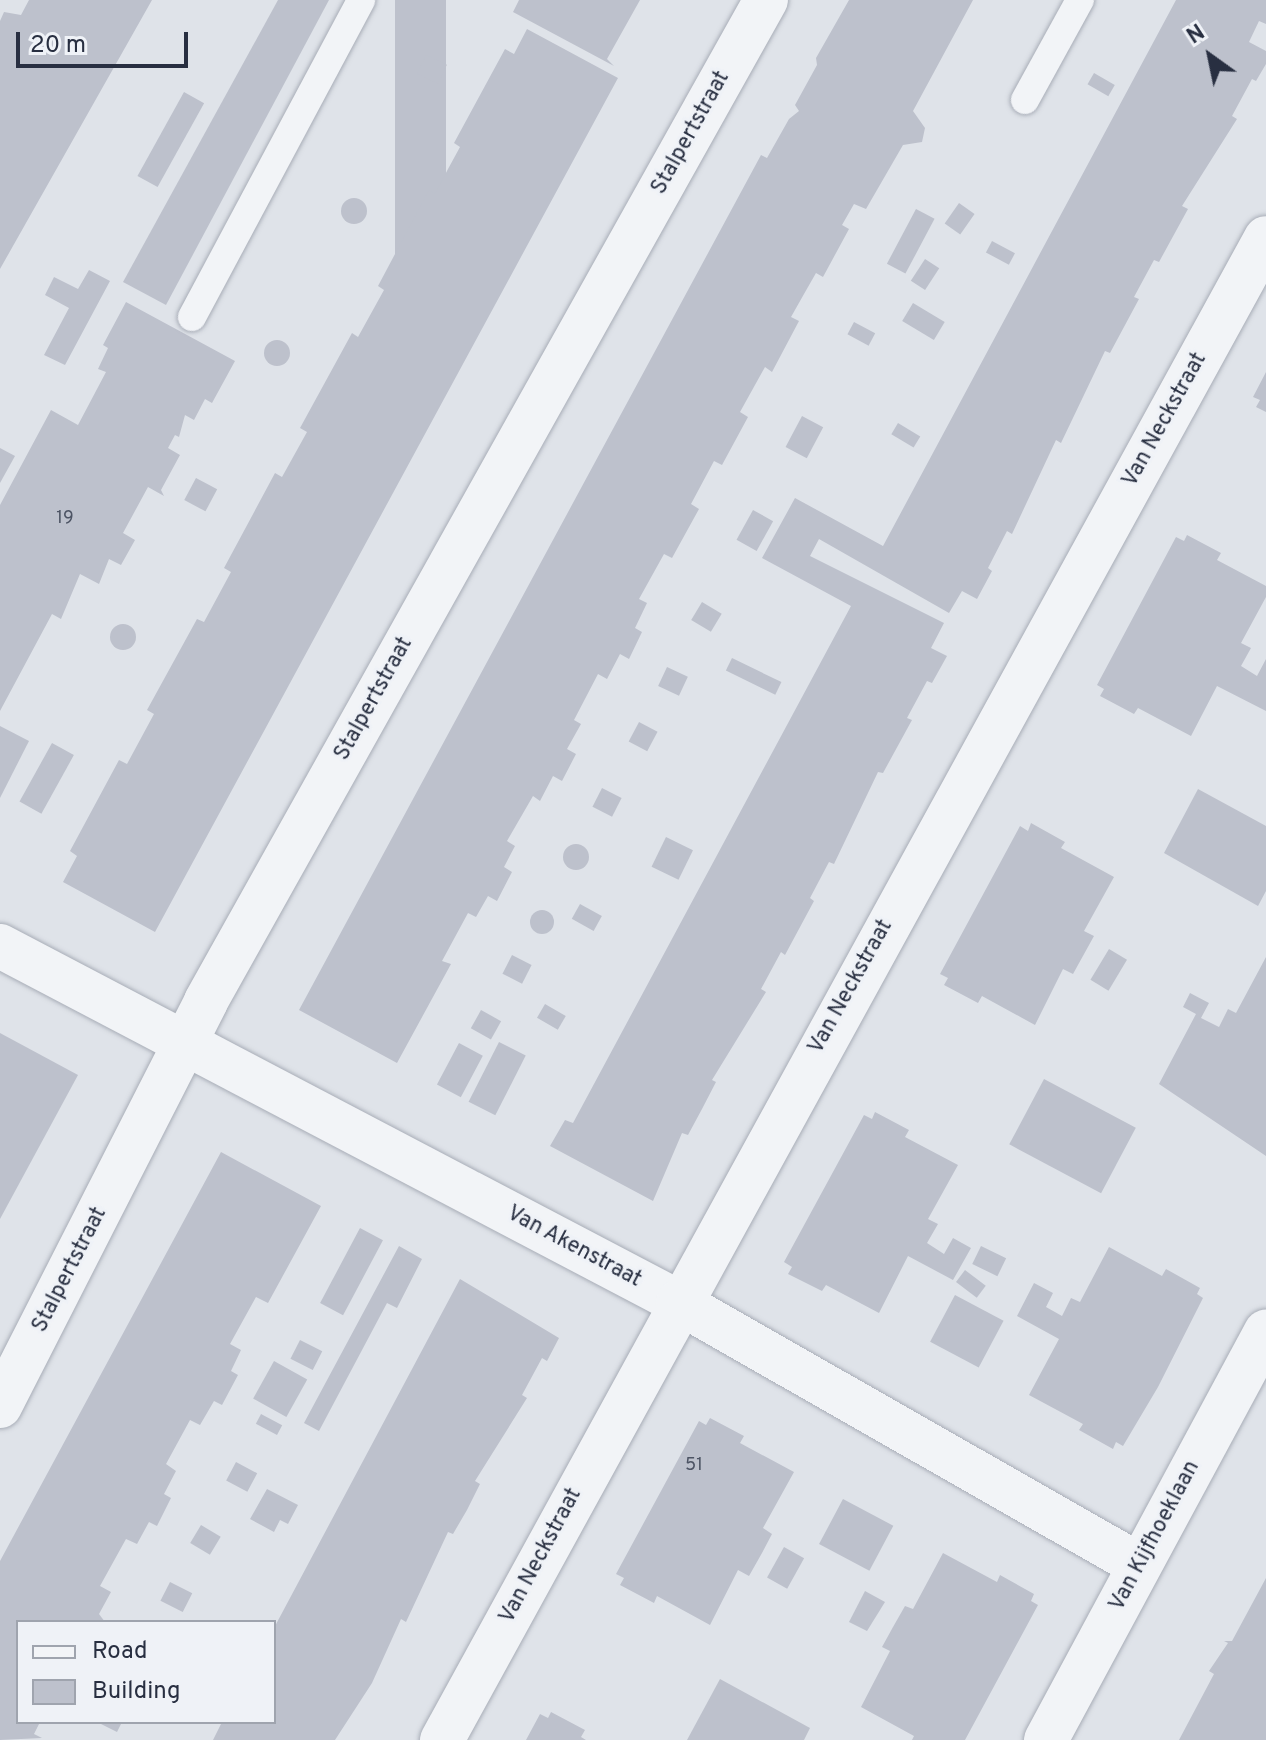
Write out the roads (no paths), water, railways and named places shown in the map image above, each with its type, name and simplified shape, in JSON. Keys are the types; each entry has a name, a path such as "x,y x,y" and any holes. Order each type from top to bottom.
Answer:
{"street":[{"name":"Stalpertstraat","path":"0,1406 221,973 766,0"},
{"name":"Van Neckstraat","path":"442,1740 678,1302 1266,238"},
{"name":"Van Akenstraat","path":"0,946 185,1047 678,1302 1139,1565"},
{"name":"Van Kijfhoeklaan","path":"1046,1740 1266,1332"}],"lane":[{"path":"192,317 361,0"},
{"path":"1025,100 1080,0"}]}
